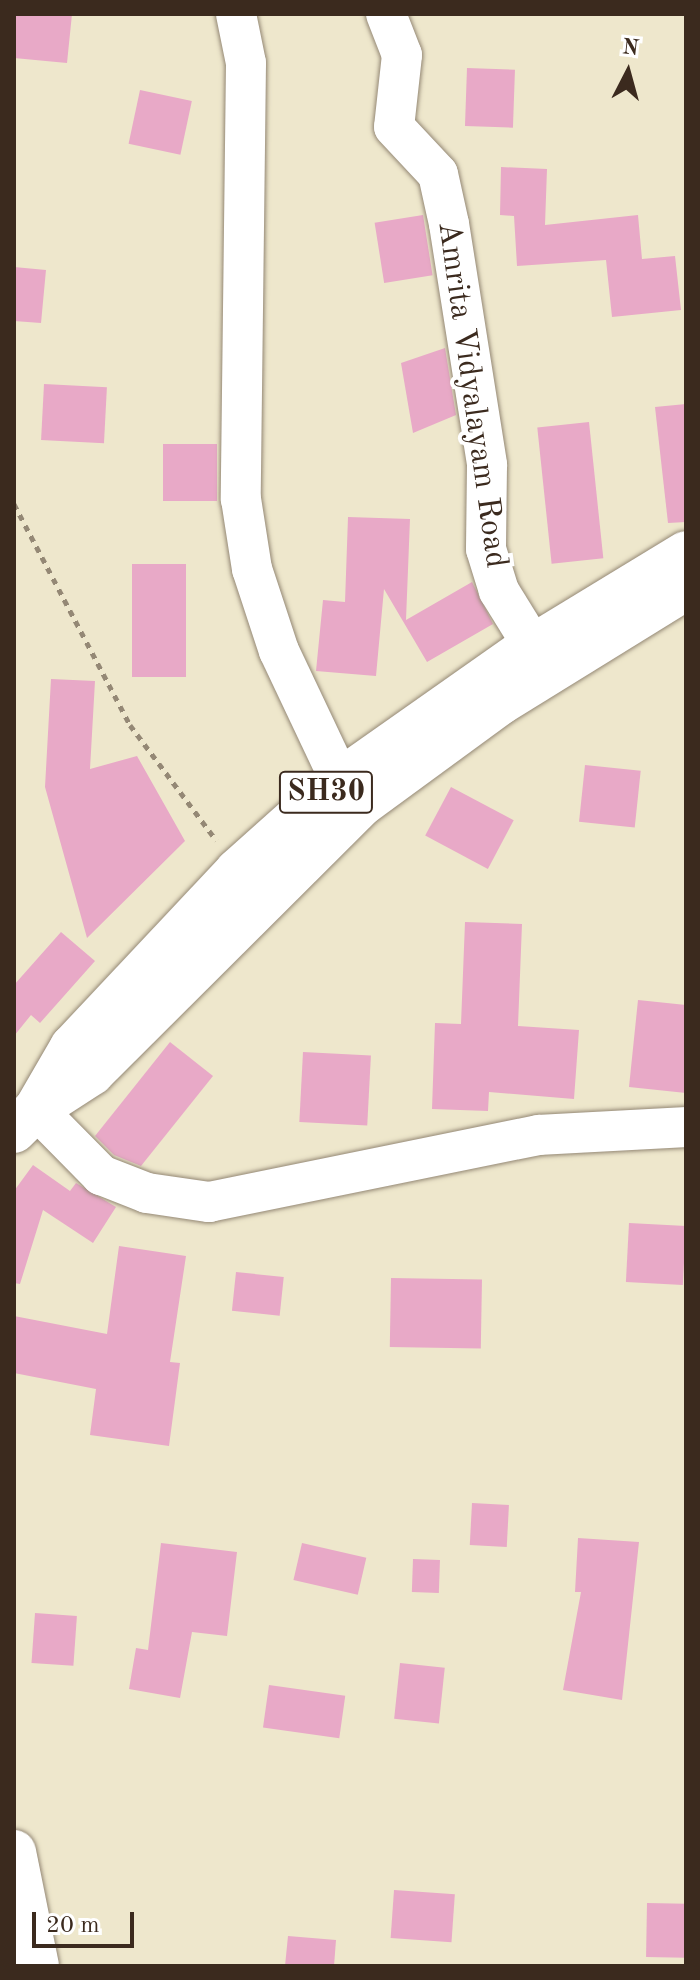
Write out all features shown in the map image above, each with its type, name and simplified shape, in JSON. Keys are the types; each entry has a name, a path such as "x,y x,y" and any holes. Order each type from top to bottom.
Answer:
{"main road":[{"name":"SH30","path":"25,1120 72,1047 237,871 340,780 533,646 686,553"},
{"path":"25,1120 92,1073 362,804 500,703 686,588"},
{"path":"14,1852 37,1966"}],"street":[{"path":"236,14 246,63 241,499 252,569 279,651 340,780"},
{"name":"Amrita Vidyalayam Road","path":"386,14 402,55 394,127 438,174 449,224 487,465 486,549 499,591 533,646"},
{"path":"25,1120 101,1175 147,1193 209,1202 539,1135 686,1127"}],"path":[{"path":"14,504 130,725 237,871"}],"building":[{"path":"14,14 72,14 67,63 14,58"},
{"path":"467,68 515,70 513,128 465,126"},
{"path":"140,90 192,101 180,155 129,144"},
{"path":"501,167 547,169 545,225 638,215 642,259 675,256 681,310 612,317 606,260 517,266 514,216 500,215"},
{"path":"423,215 433,275 384,283 375,223"},
{"path":"14,267 46,270 41,323 14,321"},
{"path":"445,348 456,415 413,433 401,363"},
{"path":"44,384 107,387 104,443 41,440"},
{"path":"686,404 686,522 668,523 655,407"},
{"path":"589,422 603,558 552,564 537,427"},
{"path":"163,444 217,444 217,501 163,501"},
{"path":"348,517 410,519 406,620 472,582 493,624 427,662 384,589 376,676 316,671 323,600 345,602"},
{"path":"132,564 186,564 186,677 132,677"},
{"path":"51,679 95,681 90,769 137,756 185,841 87,938 45,787"},
{"path":"585,765 641,771 635,828 579,822"},
{"path":"451,787 514,820 488,869 425,836"},
{"path":"465,922 522,924 518,1026 579,1030 574,1099 489,1092 488,1111 432,1109 435,1023 461,1024"},
{"path":"61,932 95,961 40,1023 31,1015 14,1036 14,985"},
{"path":"638,1000 686,1005 686,1093 629,1087"},
{"path":"170,1042 213,1076 141,1166 114,1155 95,1136"},
{"path":"303,1052 371,1056 367,1125 299,1122"},
{"path":"33,1165 70,1191 76,1183 116,1207 93,1243 43,1210 20,1284 14,1283 14,1191"},
{"path":"629,1223 686,1226 683,1285 626,1282"},
{"path":"119,1246 186,1256 170,1362 180,1363 169,1446 90,1435 96,1389 14,1373 14,1316 107,1334"},
{"path":"236,1272 284,1277 280,1316 232,1311"},
{"path":"391,1278 482,1280 481,1349 390,1347"},
{"path":"472,1503 509,1505 507,1547 470,1545"},
{"path":"578,1538 639,1542 622,1700 563,1690 581,1592 575,1592"},
{"path":"161,1543 237,1552 227,1636 192,1632 180,1698 129,1689 136,1648 148,1650"},
{"path":"302,1543 366,1558 358,1595 293,1580"},
{"path":"413,1559 440,1560 439,1593 412,1592"},
{"path":"35,1613 77,1616 73,1666 32,1663"},
{"path":"400,1663 445,1668 439,1723 394,1719"},
{"path":"269,1685 345,1696 339,1738 263,1728"},
{"path":"394,1890 455,1894 452,1942 391,1938"},
{"path":"647,1903 686,1904 685,1958 646,1957"},
{"path":"288,1936 336,1940 334,1966 285,1966"}]}
